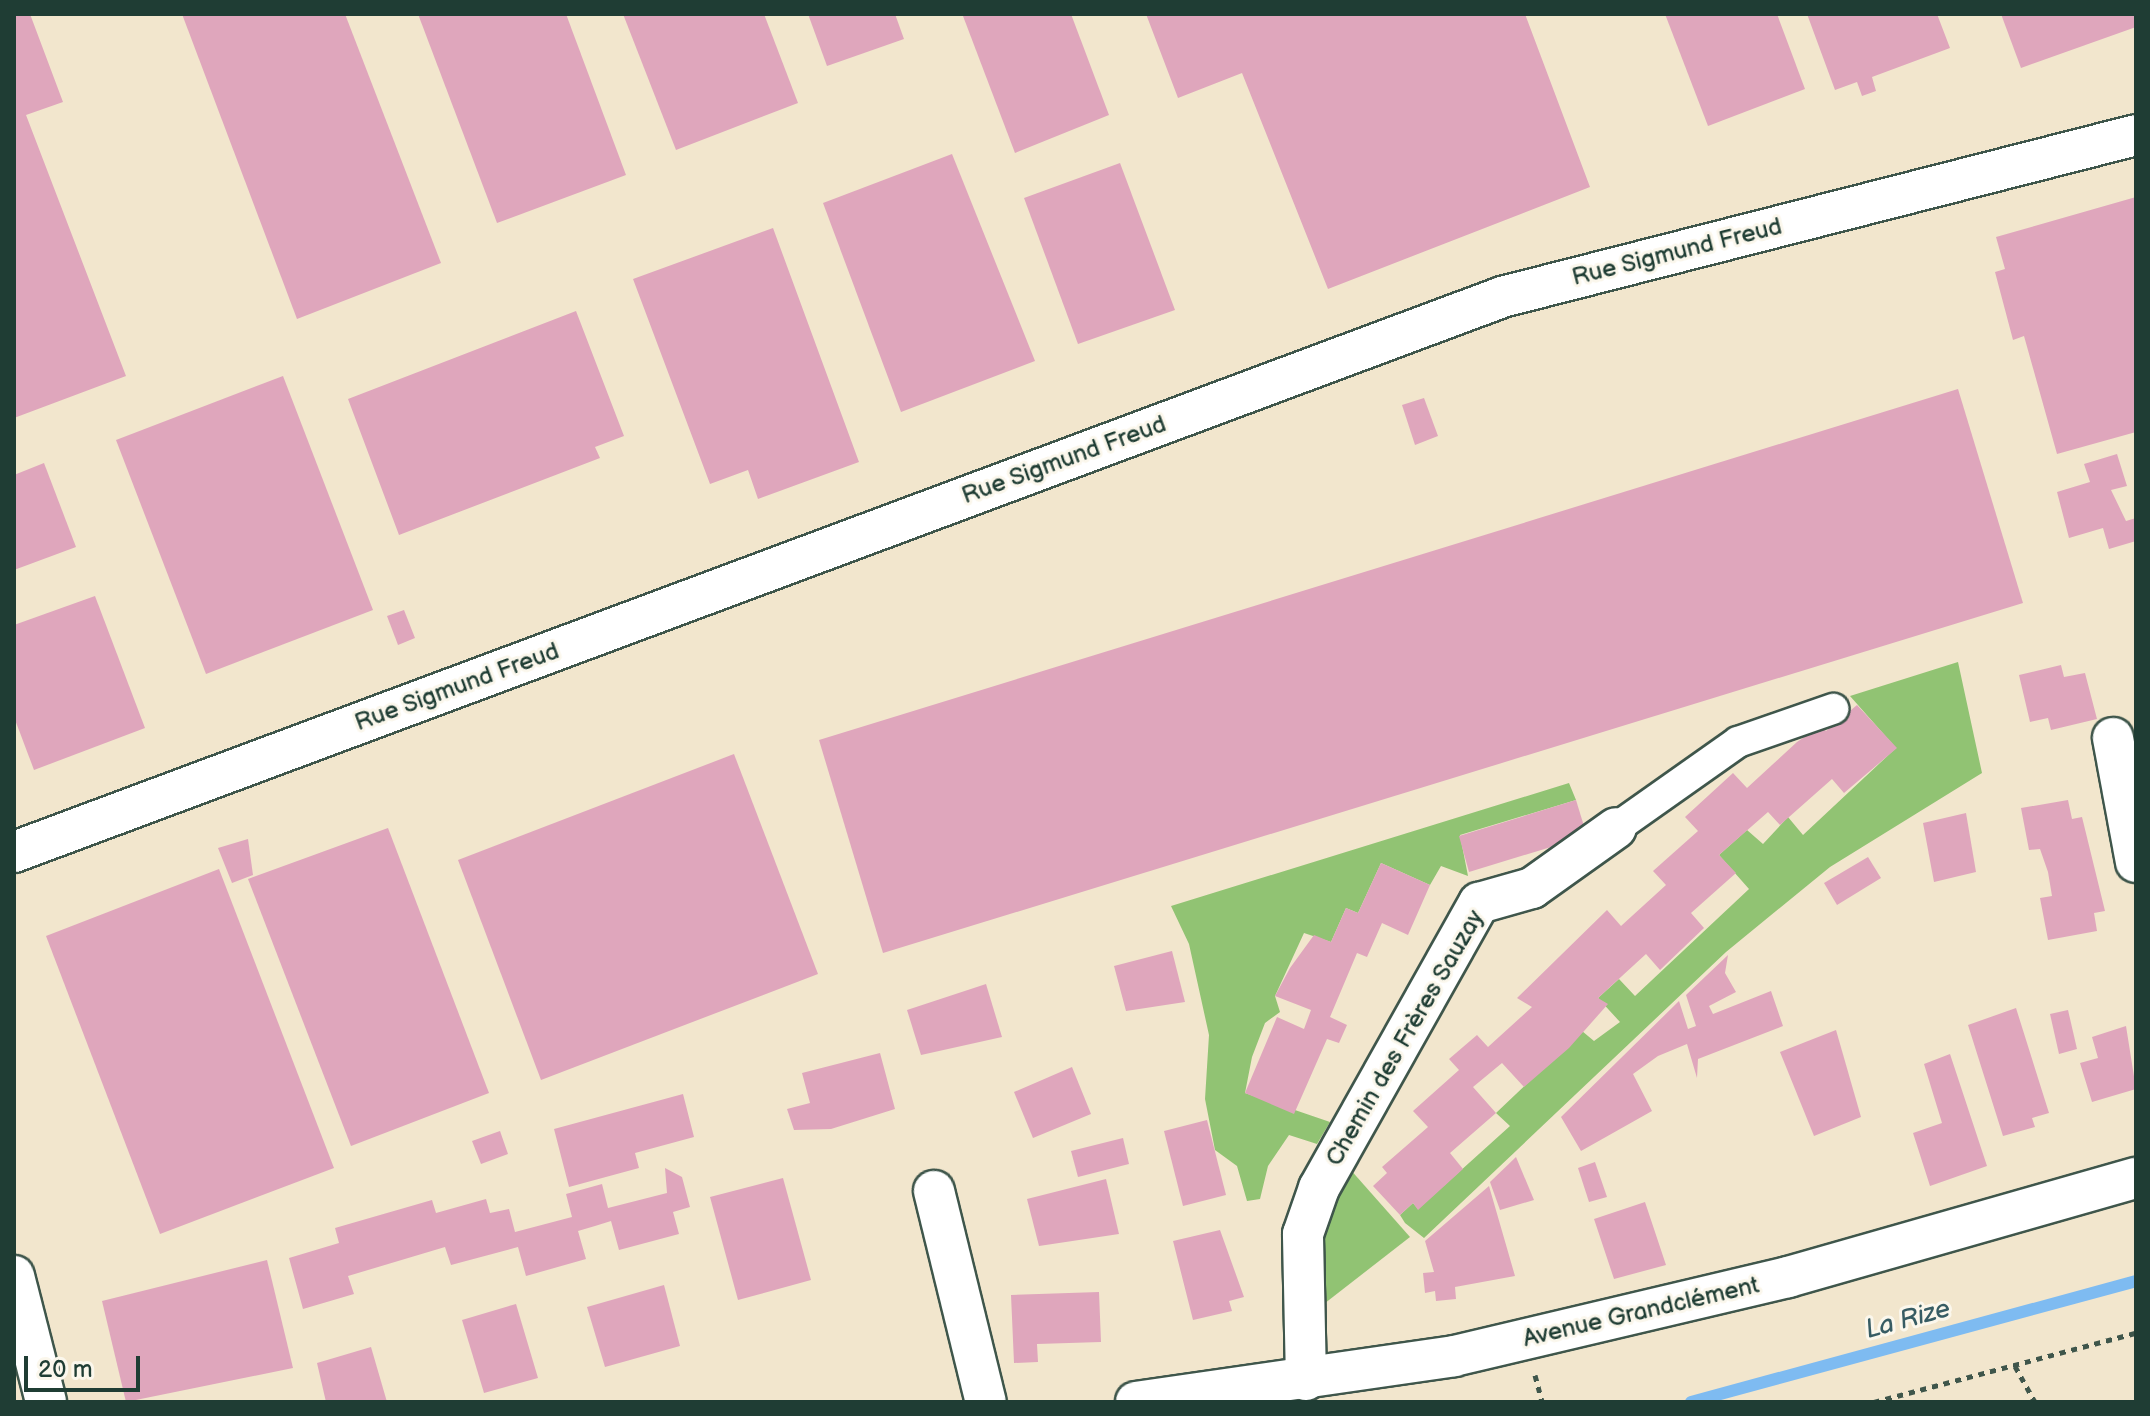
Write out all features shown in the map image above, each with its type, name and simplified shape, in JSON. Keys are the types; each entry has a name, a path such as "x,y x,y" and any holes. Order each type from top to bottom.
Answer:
{"street":[{"name":"Rue Sigmund Freud","path":"14,852 1502,297 2136,135"},
{"name":"Chemin des Frères Sauzay","path":"1306,1380 1303,1234 1334,1161 1479,903 1532,888 1738,742 1833,709"},
{"path":"2113,738 2136,862"},
{"name":"Avenue Grandclément","path":"1136,1402 1306,1380 1454,1356 1788,1277 2136,1178"},
{"path":"934,1191 986,1402"},
{"path":"14,1276 46,1402"}],"path":[{"path":"1874,1402 2136,1333"},
{"path":"2015,1366 2035,1402"},
{"path":"1535,1372 1542,1402"}],"green space":[{"path":"1958,662 1982,773 1830,867 1726,952 1424,1238 1405,1223 1400,1215 1413,1203 1418,1209 1510,1126 1496,1113 1582,1031 1594,1041 1620,1022 1598,998 1619,979 1635,996 1749,889 1719,855 1747,830 1763,844 1788,817 1803,835 1896,748 1850,696"},
{"path":"1569,783 1576,800 1460,835 1468,876 1441,866 1430,885 1381,863 1358,913 1346,908 1331,942 1304,933 1275,996 1280,1012 1265,1023 1252,1057 1245,1093 1330,1122 1317,1144 1289,1135 1268,1166 1260,1199 1247,1201 1237,1166 1215,1150 1205,1099 1209,1035 1189,944 1171,906"},
{"path":"1349,1168 1410,1237 1320,1307 1317,1238"}],"building":[{"path":"14,14 30,14 63,102 26,115 126,376 14,418"},
{"path":"182,14 345,14 441,263 297,319"},
{"path":"418,14 566,14 626,175 497,223"},
{"path":"623,14 764,14 798,103 676,150"},
{"path":"808,14 895,14 904,39 827,66"},
{"path":"1071,14 1109,115 1015,153 963,16"},
{"path":"1146,14 1525,14 1590,187 1328,289 1242,73 1178,98"},
{"path":"1665,14 1777,14 1805,89 1708,126"},
{"path":"1807,14 1937,14 1950,48 1872,77 1876,91 1862,96 1857,82 1835,90"},
{"path":"2001,14 2136,14 2136,27 2021,68"},
{"path":"952,154 1035,361 901,412 823,203"},
{"path":"1120,163 1175,310 1078,344 1024,198"},
{"path":"2136,197 2136,432 2057,454 2024,336 2013,340 1995,272 2005,269 1996,237"},
{"path":"773,228 859,462 758,499 748,470 710,484 633,279"},
{"path":"576,311 624,436 595,447 600,458 399,535 348,399"},
{"path":"283,376 373,610 206,674 116,440"},
{"path":"1958,389 2023,603 883,953 819,740"},
{"path":"1424,398 1438,436 1415,445 1402,405"},
{"path":"2117,454 2127,486 2111,490 2126,521 2136,518 2136,541 2109,549 2103,528 2069,538 2057,492 2090,482 2084,464"},
{"path":"44,463 76,547 14,570 14,475"},
{"path":"95,596 145,728 34,770 14,717 14,625"},
{"path":"404,610 415,638 398,645 387,616"},
{"path":"2061,665 2064,677 2085,673 2097,719 2051,730 2048,718 2030,722 2019,675"},
{"path":"1857,705 1897,748 1844,793 1832,779 1780,825 1768,812 1719,855 1736,873 1691,913 1704,928 1660,970 1646,954 1598,998 1608,1004 1569,1048 1524,1087 1502,1063 1473,1087 1496,1113 1450,1153 1463,1169 1418,1210 1413,1203 1400,1215 1373,1186 1387,1173 1382,1167 1428,1127 1413,1111 1459,1070 1449,1059 1477,1035 1488,1047 1532,1007 1517,998 1607,910 1621,926 1666,885 1653,871 1698,831 1685,817 1733,773 1747,788 1797,742 1821,726 1826,731"},
{"path":"734,754 818,974 541,1080 458,860"},
{"path":"1576,800 1587,836 1469,872 1459,836"},
{"path":"2068,800 2072,819 2082,817 2105,911 2094,913 2097,931 2048,940 2040,898 2052,896 2048,872 2040,849 2029,850 2021,808"},
{"path":"1966,813 1976,872 1934,882 1923,823"},
{"path":"388,828 489,1093 351,1146 248,879"},
{"path":"248,839 253,875 232,883 218,848"},
{"path":"1868,857 1881,878 1837,905 1824,883"},
{"path":"1381,863 1430,885 1408,935 1382,923 1367,957 1357,953 1330,1017 1347,1025 1339,1043 1327,1039 1294,1114 1245,1093 1277,1017 1304,1029 1311,1010 1275,996 1290,968 1314,935 1331,942 1346,908 1358,913"},
{"path":"219,869 334,1168 160,1234 46,936"},
{"path":"1172,951 1185,1002 1126,1011 1114,966"},
{"path":"1728,955 1725,973 1736,992 1709,1006 1713,1014 1771,991 1783,1026 1698,1059 1697,1078 1687,1044 1658,1056 1633,1074 1652,1111 1581,1151 1561,1117 1679,1001 1688,1029 1696,1026 1686,995"},
{"path":"986,984 1002,1037 921,1055 907,1010"},
{"path":"2016,1008 2049,1113 2032,1118 2035,1127 2003,1136 1968,1025"},
{"path":"2068,1010 2077,1049 2059,1054 2050,1014"},
{"path":"2126,1026 2136,1089 2092,1102 2080,1063 2098,1058 2092,1037"},
{"path":"1836,1030 1861,1117 1814,1136 1780,1052"},
{"path":"880,1053 895,1109 831,1129 794,1130 787,1109 810,1103 802,1073"},
{"path":"1950,1054 1987,1166 1930,1186 1913,1133 1942,1123 1924,1064"},
{"path":"1072,1067 1091,1114 1033,1138 1014,1092"},
{"path":"683,1094 694,1137 635,1153 639,1168 569,1187 554,1129"},
{"path":"1207,1120 1226,1195 1183,1206 1164,1131"},
{"path":"500,1131 508,1154 481,1164 472,1141"},
{"path":"1123,1138 1129,1164 1078,1177 1071,1151"},
{"path":"1516,1157 1534,1200 1500,1210 1490,1182"},
{"path":"1595,1162 1607,1197 1589,1202 1578,1168"},
{"path":"665,1168 682,1177 690,1207 673,1212 679,1234 619,1250 611,1221 578,1231 586,1259 526,1276 518,1247 451,1265 445,1247 348,1276 354,1294 303,1309 289,1258 339,1243 335,1228 432,1200 436,1213 486,1199 490,1213 509,1209 515,1232 572,1217 566,1194 602,1184 608,1208 667,1193"},
{"path":"783,1178 811,1280 738,1300 710,1197"},
{"path":"1106,1179 1119,1234 1039,1246 1027,1199"},
{"path":"1489,1186 1515,1276 1455,1287 1456,1299 1436,1301 1435,1291 1425,1293 1423,1273 1434,1272 1425,1241"},
{"path":"1645,1202 1666,1265 1614,1279 1594,1219"},
{"path":"1220,1230 1244,1297 1229,1301 1232,1311 1193,1320 1173,1241"},
{"path":"267,1260 293,1368 126,1402 102,1301"},
{"path":"664,1285 680,1346 605,1367 587,1307"},
{"path":"1099,1292 1101,1342 1037,1344 1038,1362 1014,1363 1011,1295"},
{"path":"516,1304 538,1378 484,1393 462,1320"},
{"path":"371,1347 387,1402 326,1402 317,1363"}],"waterway":[{"name":"La Rize","path":"1691,1402 2136,1281"}]}
